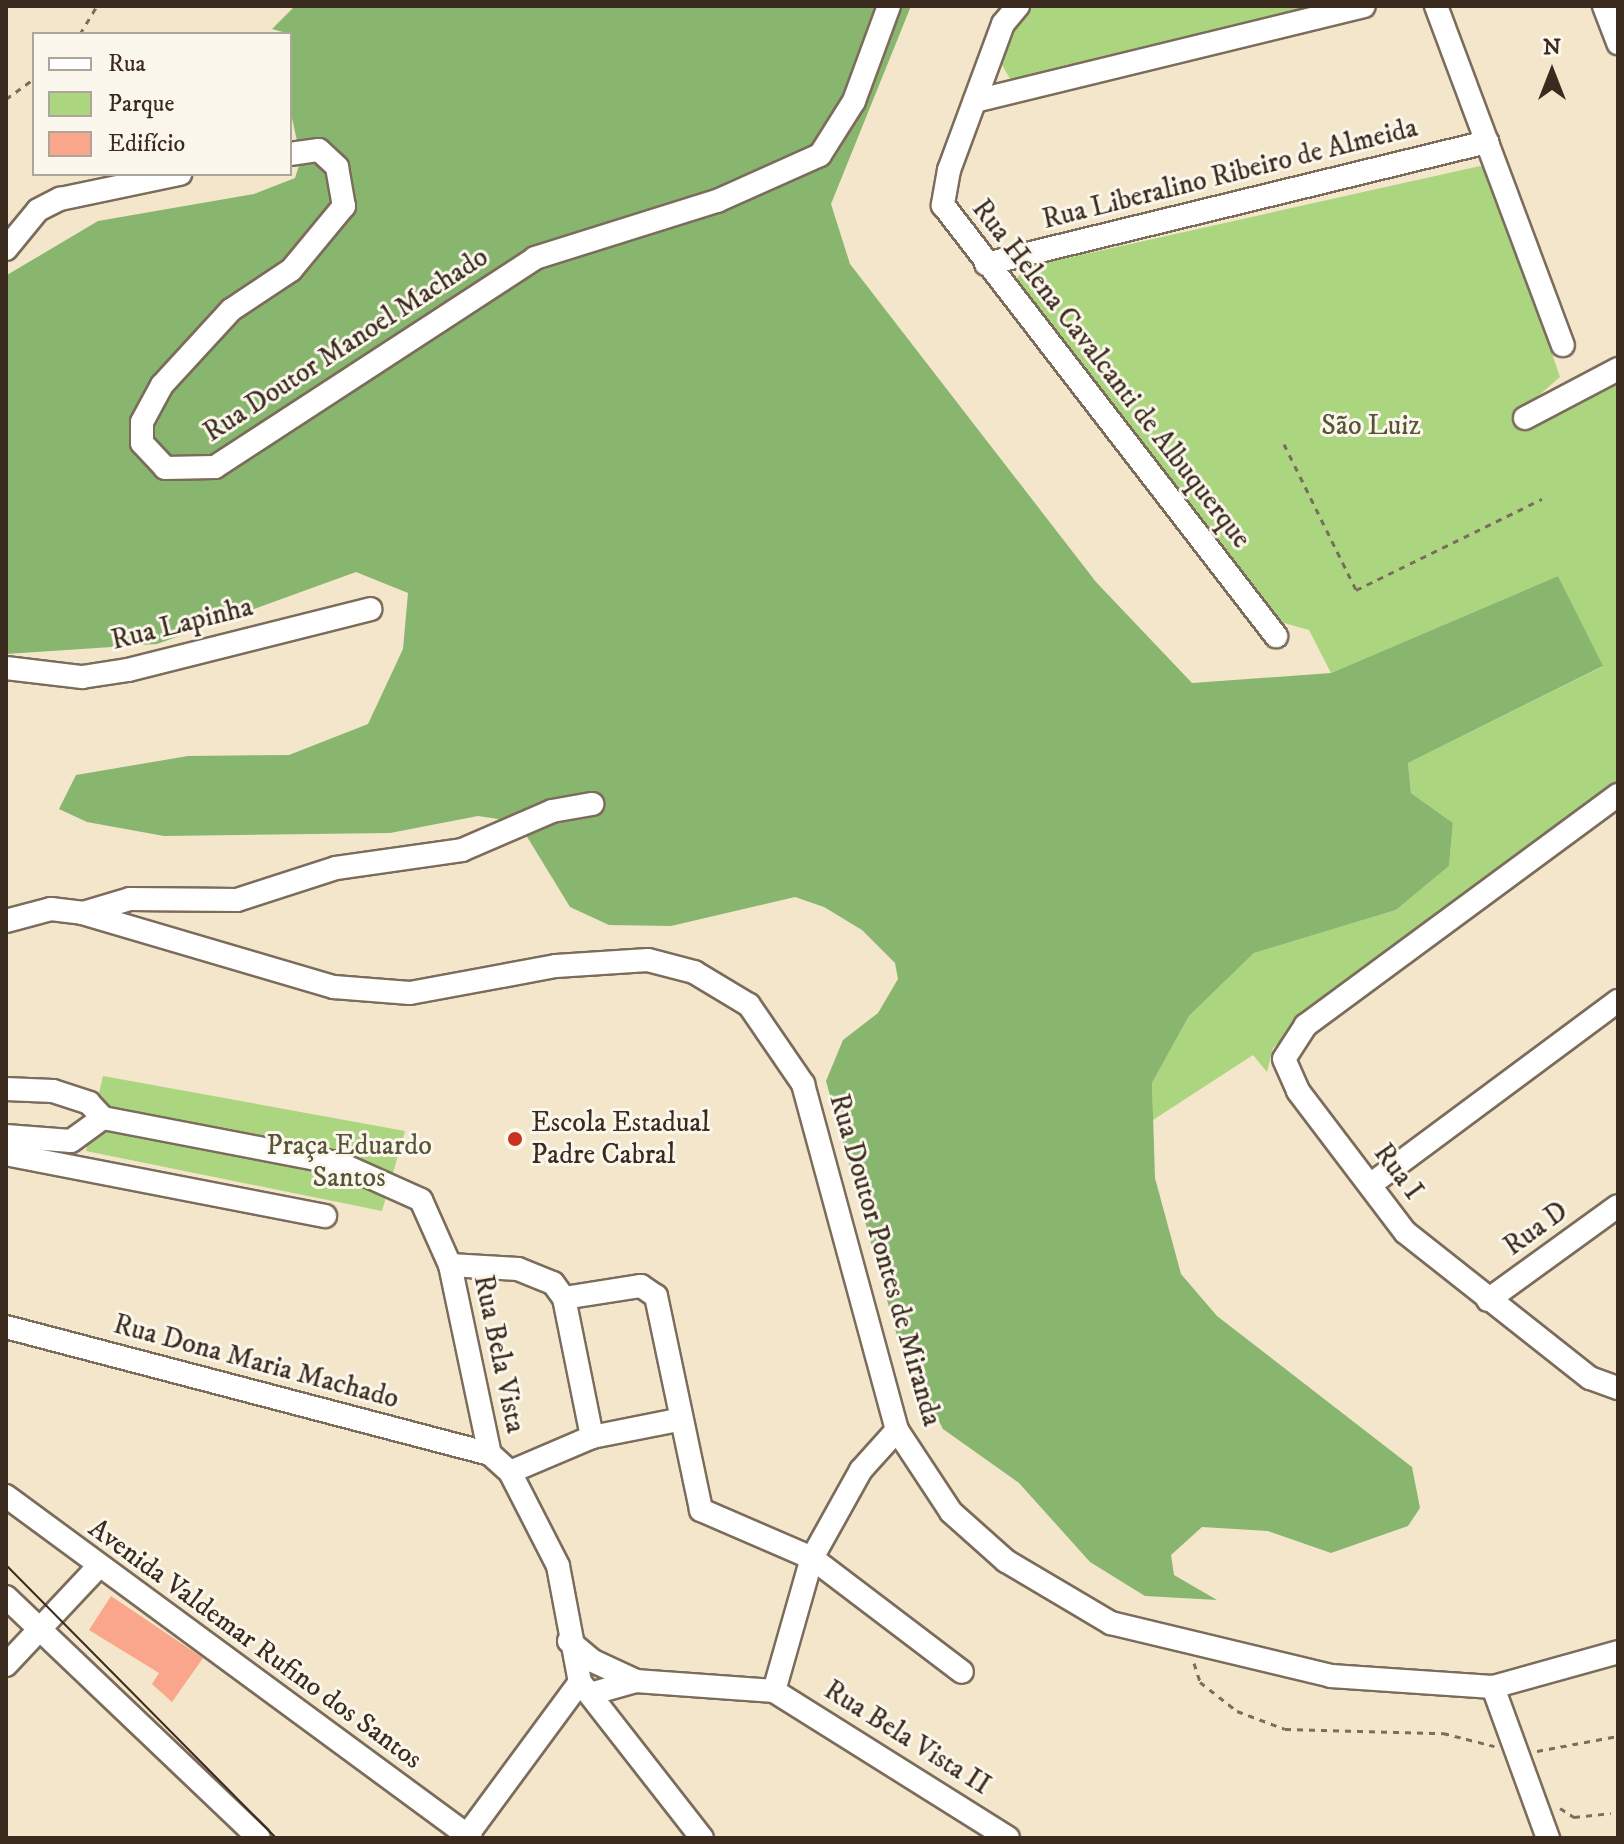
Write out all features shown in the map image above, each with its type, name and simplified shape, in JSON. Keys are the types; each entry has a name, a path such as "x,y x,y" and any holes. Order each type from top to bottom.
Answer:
{"street":[{"name":"Rua Doutor Manoel Machado","path":"292,154 319,150 337,167 344,206 291,270 231,310 162,385 142,422 142,443 165,468 215,467 535,258 717,201 820,155 854,101 889,6"},
{"name":"Rua Helena Cavalcanti de Albuquerque","path":"1018,6 1003,24 943,205 1276,636"},
{"path":"975,101 1364,6"},
{"path":"1436,6 1563,345"},
{"path":"1604,6 1617,40"},
{"name":"Rua Liberalino Ribeiro de Almeida","path":"986,264 1487,142"},
{"path":"6,249 38,210 60,199 170,176"},
{"path":"1525,418 1618,369"},
{"name":"Rua Lapinha","path":"6,668 82,677 128,670 370,609"},
{"name":"Rua I","path":"1618,795 1306,1025 1284,1059 1298,1091 1405,1232 1590,1378 1618,1388"},
{"name":"Rua Doutor Pontes de Miranda","path":"82,913 130,899 237,900 336,868 462,850 552,811 592,804"},
{"name":"Rua Doutor Pontes de Miranda","path":"6,921 51,909 82,913 334,987 410,993 556,966 648,960 727,990 779,1040 803,1084 897,1430 951,1512 1006,1561 1111,1623 1187,1645 1331,1676 1493,1687 1618,1652"},
{"path":"1370,1185 1618,1001"},
{"path":"6,1089 53,1091 89,1103 103,1118 71,1141 6,1136"},
{"name":"Rua Bela Vista","path":"103,1118 341,1164 397,1183 421,1200 450,1265 490,1454 510,1472 558,1566 569,1641 585,1688 702,1838"},
{"path":"6,1154 325,1216"},
{"name":"Rua D","path":"1488,1300 1618,1206"},
{"path":"450,1265 540,1275 564,1298 592,1437"},
{"path":"564,1298 641,1286 656,1296 678,1420 701,1510 812,1558 962,1672"},
{"name":"Rua Dona Maria Machado","path":"6,1327 490,1454"},
{"path":"510,1472 592,1437 678,1420"},
{"path":"468,1837 585,1688 636,1681 774,1691 812,1558 861,1470 897,1430"},
{"name":"Avenida Valdemar Rufino dos Santos","path":"6,1496 98,1567 468,1837"},
{"path":"6,1665 36,1625 98,1567"},
{"path":"6,1597 180,1758 259,1838"},
{"path":"569,1641 636,1681"},
{"path":"1493,1687 1525,1789 1548,1838"},
{"name":"Rua Bela Vista II","path":"774,1691 1008,1838"}],"path":[{"path":"81,32 97,6"},
{"path":"6,99 32,80"},
{"path":"1284,444 1356,590 1542,499"},
{"path":"1187,1645 1200,1682 1237,1711 1285,1729 1443,1733 1513,1750 1555,1752 1618,1736"},
{"path":"1525,1789 1574,1817 1611,1813"}],"green space":[{"path":"295,6 911,6 831,204 850,264 1096,582 1192,683 1331,673 1558,576 1603,666 1408,763 1411,793 1453,823 1449,866 1396,910 1254,953 1189,1016 1152,1083 1155,1178 1181,1274 1217,1316 1412,1467 1420,1508 1408,1526 1331,1553 1268,1531 1202,1527 1171,1555 1174,1575 1217,1600 1145,1596 1090,1562 1019,1483 943,1429 899,1343 826,1081 843,1040 878,1013 898,979 895,963 862,930 824,907 795,897 671,926 609,925 570,907 518,822 478,816 390,833 164,836 87,822 59,809 76,775 188,756 289,755 368,724 403,649 408,593 356,572 157,644 6,654 7,275 98,221 254,194 295,178 301,159 292,118 292,32 272,29"},
{"path":"1027,6 1341,6 1012,82 999,60"},
{"name":"São Luiz","path":"1480,166 1489,171 1560,377 1537,397 1534,425 1618,382 1618,788 1289,1033 1273,1048 1267,1072 1253,1055 1153,1120 1152,1083 1189,1016 1254,953 1396,910 1449,866 1453,823 1411,793 1408,763 1602,667 1558,576 1331,673 1309,630 1270,619 1016,289 1016,279 1027,267"},
{"name":"Praça Eduardo Santos","path":"103,1076 405,1131 382,1211 86,1151"}],"building":[{"path":"111,1596 203,1658 172,1702 152,1684 159,1673 89,1630"}],"tram line":[{"path":"6,1565 276,1838"}],"place":[{"name":"Escola Estadual Padre Cabral","path":"515,1139"}]}
